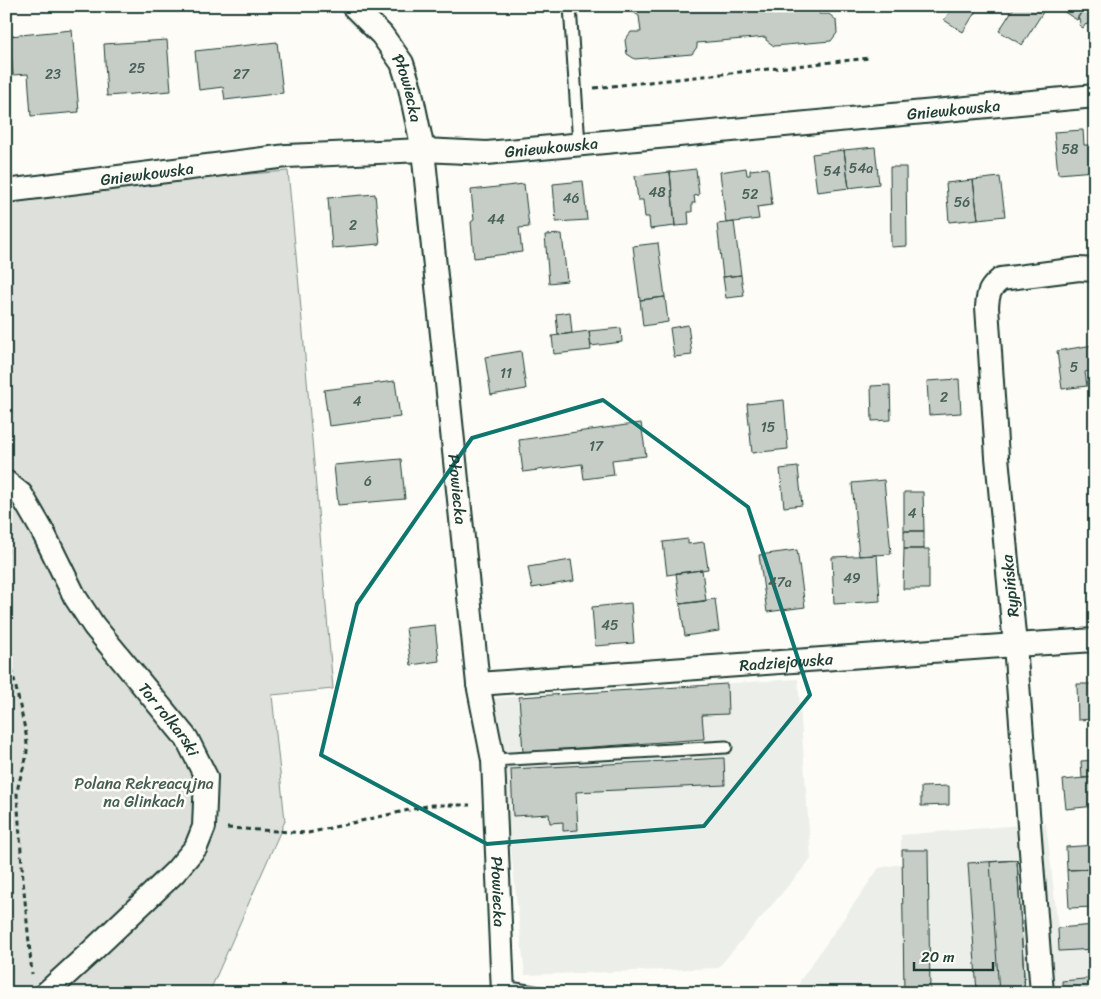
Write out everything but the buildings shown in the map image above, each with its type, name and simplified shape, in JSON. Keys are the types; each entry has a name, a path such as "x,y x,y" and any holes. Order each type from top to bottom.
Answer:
{"street":[{"name":"Płowiecka","path":"353,6 382,35 402,63 410,88 423,150 478,684 493,760 503,990"},
{"name":"Gniewkowska","path":"6,192 287,156 423,150 487,153 1095,96"},
{"name":"Rypińska","path":"1042,993 1015,645 996,448 987,307 988,294 1001,279 1079,269 1095,270"},
{"name":"Tor rolkarski","path":"6,482 21,494 43,532 76,597 94,626 187,739 206,777 204,827 196,847 175,872 46,993"},
{"name":"Radziejowska","path":"478,684 1095,640"}],"lane":[{"path":"570,6 579,145"},
{"path":"493,760 726,747"},
{"path":"503,990 541,993"}],"path":[{"path":"575,90 869,58"},
{"path":"6,531 8,541 6,578"},
{"path":"6,616 8,651 27,746 26,761 17,794 32,976"},
{"path":"204,827 308,833 431,805 495,805"}],"highlighted area":[{"path":"603,400 748,507 810,695 704,826 487,844 321,755 357,604 472,438"}],"shaded area":[{"path":"798,679 811,859 718,968 525,975 494,698"},
{"path":"1046,823 1058,928 1095,924 1095,993 800,993 800,981 879,868 901,864 901,835"}],"green space":[{"name":"Polana Rekreacyjna na Glinkach","path":"288,171 333,689 272,695 285,821 209,993 6,993 6,193"}]}
